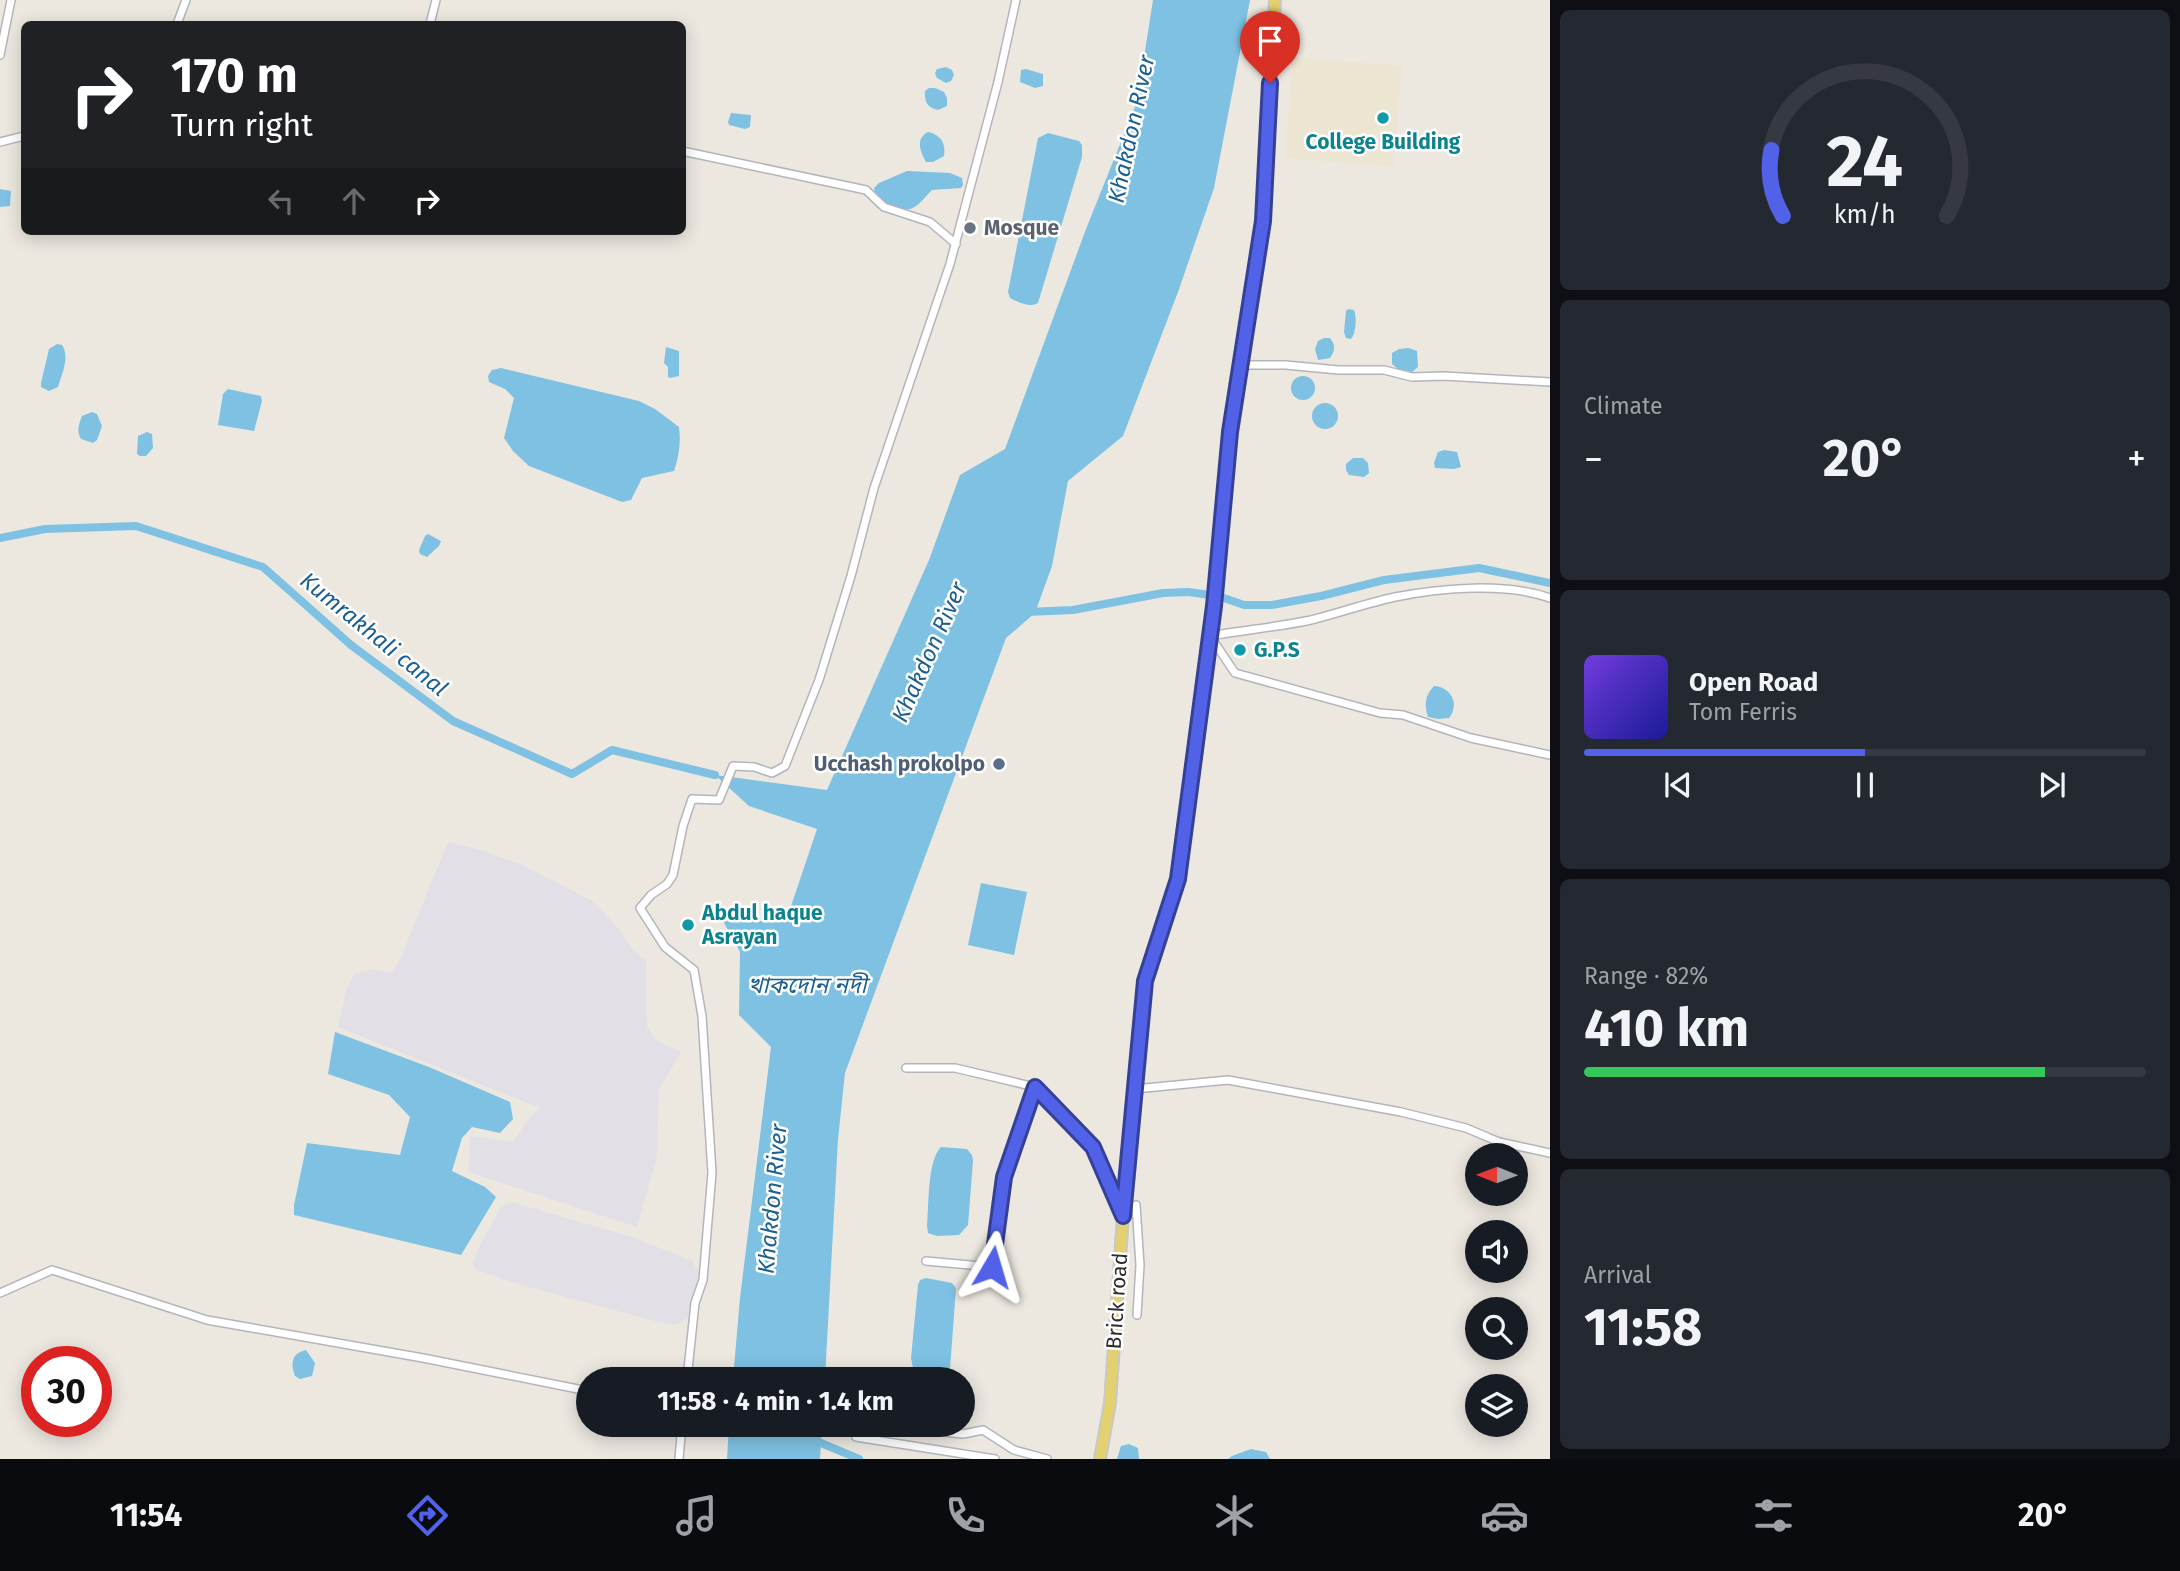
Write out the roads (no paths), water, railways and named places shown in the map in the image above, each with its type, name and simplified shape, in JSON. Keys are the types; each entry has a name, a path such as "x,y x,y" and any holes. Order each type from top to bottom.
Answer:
{"main road":[{"name":"Brick road","path":"1101,1459 1110,1403 1122,1228 1145,981 1178,879 1214,606 1230,432 1263,221 1275,0"}],"street":[{"path":"0,55 10,0"},
{"path":"178,21 186,0"},
{"path":"431,21 436,0"},
{"path":"688,1367 695,1303 703,1280 712,1173 702,1016 694,970 665,947 640,908 651,895 667,884 673,875 683,826 692,799 719,800 733,766 754,767 772,773 785,766 819,680 851,576 874,488 956,244 998,82 1016,0"},
{"path":"0,142 21,137"},
{"path":"686,152 866,190 884,207 930,222 956,244"},
{"path":"1240,365 1384,370 1412,377 1444,376 1550,382"},
{"path":"1550,598 1534,592 1502,589 1446,590 1395,597 1275,628 1210,636 1235,673 1380,713 1403,715 1471,738 1550,755"},
{"path":"906,1068 955,1068 1035,1087 1093,1147 1123,1216"},
{"path":"1135,1089 1228,1080 1401,1112 1466,1128 1499,1142 1550,1153"},
{"path":"926,1261 992,1267 1004,1177 1035,1087"},
{"path":"1136,1205 1140,1265 1137,1315"},
{"path":"1122,1228 1138,1228"},
{"path":"0,1293 51,1270 207,1320 423,1358 576,1389"},
{"path":"975,1432 983,1430 1014,1450 1047,1459"},
{"path":"679,1459 681,1437"},
{"path":"856,1437 995,1459"}],"water":[{"name":"খাকদোন নদী","path":"1153,0 1250,0 1214,188 1178,292 1123,436 1068,481 1052,566 1035,613 1006,638 845,1073 838,1139 826,1367 734,1367 771,1047 739,1015 740,952 723,921 786,921 817,829 749,806 715,775 827,790 929,560 960,475 1005,449 1086,229 1137,102"},
{"path":"946,67 952,70 954,75 951,81 946,83 937,78 935,73 937,69"},
{"path":"1021,70 1043,74 1043,86 1035,88 1020,82"},
{"path":"929,88 944,92 947,106 938,110 929,106 925,91"},
{"path":"731,113 751,115 750,127 745,129 729,125"},
{"path":"928,132 939,137 944,147 944,156 933,162 926,162 920,146 921,138"},
{"path":"1048,133 1079,141 1082,145 1082,157 1038,303 1028,305 1010,298 1008,292 1038,138"},
{"path":"907,171 950,173 962,178 963,185 961,188 932,190 914,208 897,208 878,196 874,188 879,183"},
{"path":"0,189 11,191 10,206 0,207"},
{"path":"1348,309 1354,310 1356,317 1351,339 1346,338 1344,332"},
{"path":"1330,338 1334,350 1330,358 1318,360 1315,349 1318,341"},
{"path":"57,344 62,345 64,350 64,366 58,387 49,391 41,387 41,383 49,349"},
{"path":"666,347 679,351 679,376 668,377 668,367 664,363"},
{"path":"1409,348 1417,351 1418,367 1412,372 1398,369 1392,364 1392,353"},
{"path":"501,368 639,401 655,409 679,427 679,449 674,471 642,478 631,500 622,502 529,466 504,438 514,398 505,389 489,382 488,376 492,370"},
{"path":"1303,376 1312,379 1315,388 1312,397 1303,400 1294,397 1291,388 1294,379"},
{"path":"228,389 261,396 254,431 218,425 223,394"},
{"path":"1325,403 1334,407 1338,416 1334,425 1325,429 1316,425 1312,416 1316,407"},
{"path":"92,412 97,414 102,426 97,440 93,443 81,439 78,430 82,416"},
{"path":"147,432 152,434 153,448 146,456 140,456 137,454 138,436"},
{"path":"1438,452 1457,452 1461,467 1435,468"},
{"path":"1353,458 1363,458 1368,463 1369,473 1364,477 1349,475 1346,470 1346,464"},
{"path":"428,534 441,541 427,557 420,554 419,550"},
{"path":"1434,686 1445,689 1452,697 1454,707 1449,718 1428,717 1426,700"},
{"path":"981,883 1027,892 1014,955 968,945"},
{"path":"335,1032 429,1067 510,1102 513,1119 500,1133 472,1127 462,1138 452,1171 485,1187 496,1197 461,1255 294,1215 307,1143 400,1155 410,1117 389,1095 328,1074"},
{"path":"941,1147 967,1149 972,1155 968,1225 959,1235 937,1236 928,1233 931,1173 936,1154"},
{"path":"926,1278 952,1283 956,1288 950,1367 913,1367 911,1358 920,1280"},
{"path":"306,1350 315,1363 312,1376 300,1379 295,1376 293,1363 298,1353"},
{"path":"728,1437 821,1437 820,1459 727,1459"},
{"path":"1129,1444 1138,1448 1139,1459 1117,1459 1121,1446"},
{"path":"1251,1449 1266,1452 1270,1459 1228,1459 1232,1456"}],"waterway":[{"name":"Kumrakhali canal","path":"0,538 45,529 136,526 263,567 351,645 453,721 572,774 612,750 715,775"},
{"path":"1026,612 1073,610 1163,593 1188,592 1218,596 1244,605 1272,605 1384,580 1479,568 1550,583"},
{"path":"821,1443 859,1459"}],"place":[{"name":"College Building","path":"1383,118"},
{"name":"Mosque","path":"970,228"},
{"name":"G.P.S","path":"1240,650"},
{"name":"Ucchash prokolpo","path":"999,764"},
{"name":"Abdul haque Asrayan","path":"688,925"}],"water label":[{"name":"Khakdon River","path":"1131,129"},
{"name":"Khakdon River","path":"929,652"},
{"name":"Khakdon River","path":"772,1199"}]}
